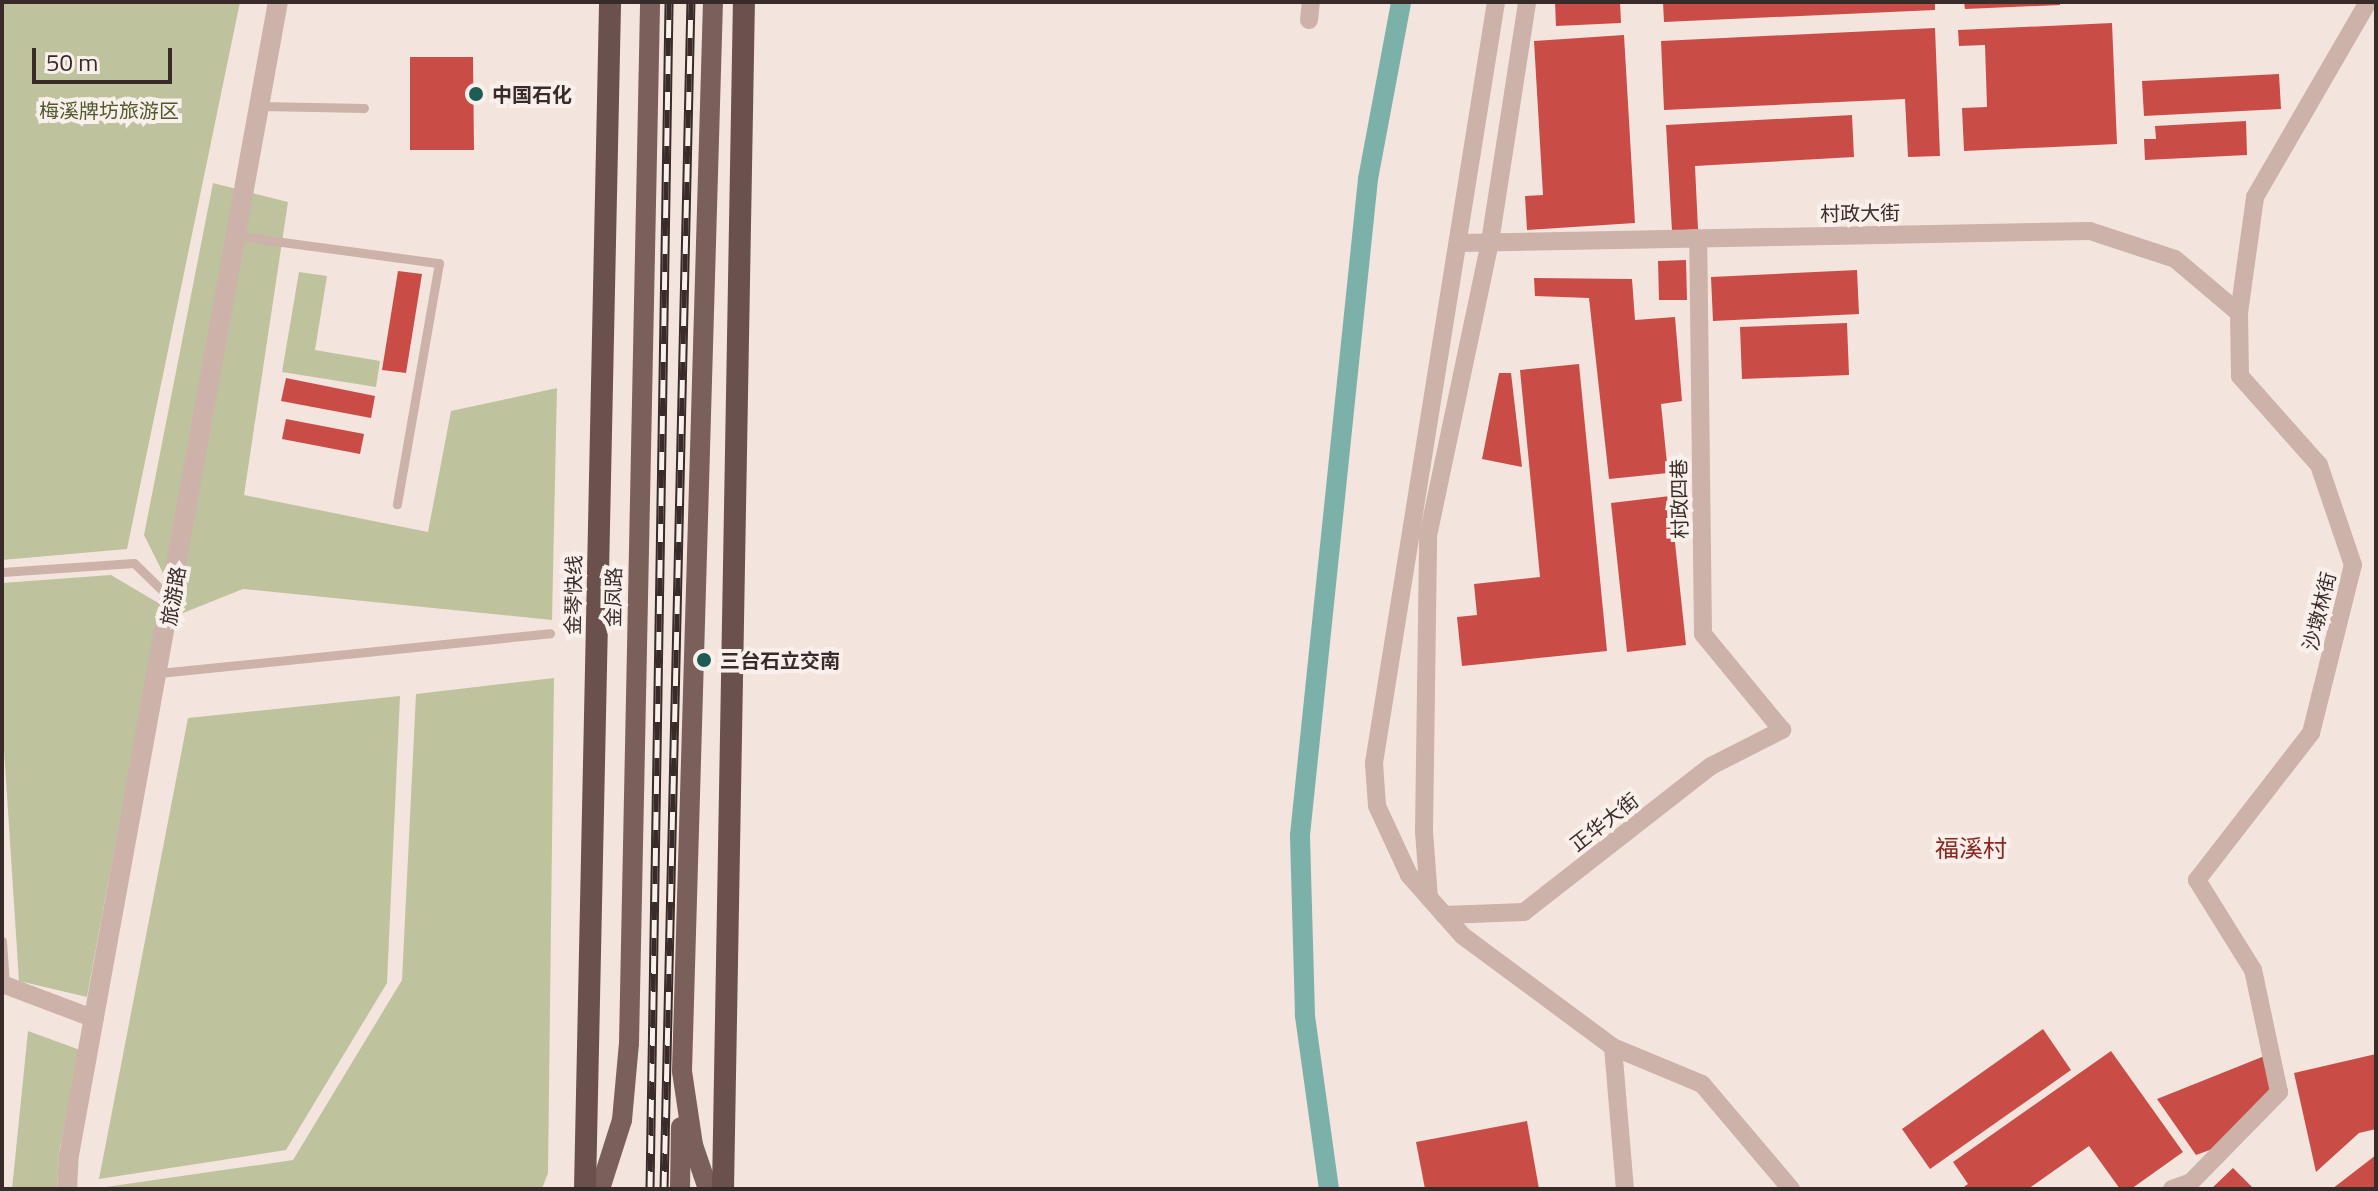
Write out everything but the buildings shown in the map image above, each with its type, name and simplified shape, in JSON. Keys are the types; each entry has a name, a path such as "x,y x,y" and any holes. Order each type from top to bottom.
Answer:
{"highway":[{"name":"金琴快线","path":"585,1189 610,2"},
{"path":"723,1189 744,2"}],"main road":[{"name":"金凤路","path":"600,1189 622,1120 629,1043 650,2"},
{"path":"680,1189 713,2"},
{"path":"682,1071 693,1145 708,1189"}],"street":[{"name":"旅游路","path":"67,1189 95,1019 262,106 278,2"},
{"path":"1496,2 1374,763 1377,806 1409,875 1463,936 1613,1047 1702,1084 1791,1189"},
{"path":"1429,898 1424,832 1428,536 1490,242 1527,2"},
{"name":"沙墩林街","path":"2172,1189 2191,1182 2279,1092 2253,970 2197,880 2311,733 2353,565 2319,465 2240,376 2239,313 2255,197 2368,2"},
{"name":"村政大街","path":"1458,243 2090,231 2175,259 2239,313"},
{"name":"村政四巷","path":"1698,238 1703,634 1782,730"},
{"name":"正华大街","path":"1444,915 1524,912 1711,766 1782,730"},
{"path":"3,985 95,1019"},
{"path":"1613,1047 1625,1189"}],"lane":[{"path":"262,106 364,108"},
{"path":"238,236 439,263 397,504"},
{"path":"2,572 134,563 172,600"},
{"path":"159,673 550,633"},
{"path":"2,941 3,985"}],"green space":[{"name":"梅溪牌坊旅游区","path":"2,2 240,2 127,549 2,560"},
{"path":"213,183 288,202 244,495 428,532 451,411 557,388 552,620 243,589 183,613 144,535"},
{"path":"299,272 327,276 315,350 380,361 376,387 282,372"},
{"path":"111,575 160,604 87,997 19,981 2,718 2,583"},
{"path":"554,678 548,1173 542,1189 92,1189 293,1160 402,980 416,694"},
{"path":"400,696 387,983 286,1150 99,1179 188,718"},
{"path":"28,1031 80,1050 59,1152 57,1189 12,1189"}],"waterway":[{"path":"1329,1189 1305,1015 1300,835 1368,179 1401,2"}],"railway":[{"path":"650,1189 669,2"},
{"path":"664,1189 691,2"}],"place":[{"name":"中国石化","path":"476,94"},
{"name":"三台石立交南","path":"704,660"}],"district":[{"name":"福溪村","path":"1971,849"}]}
